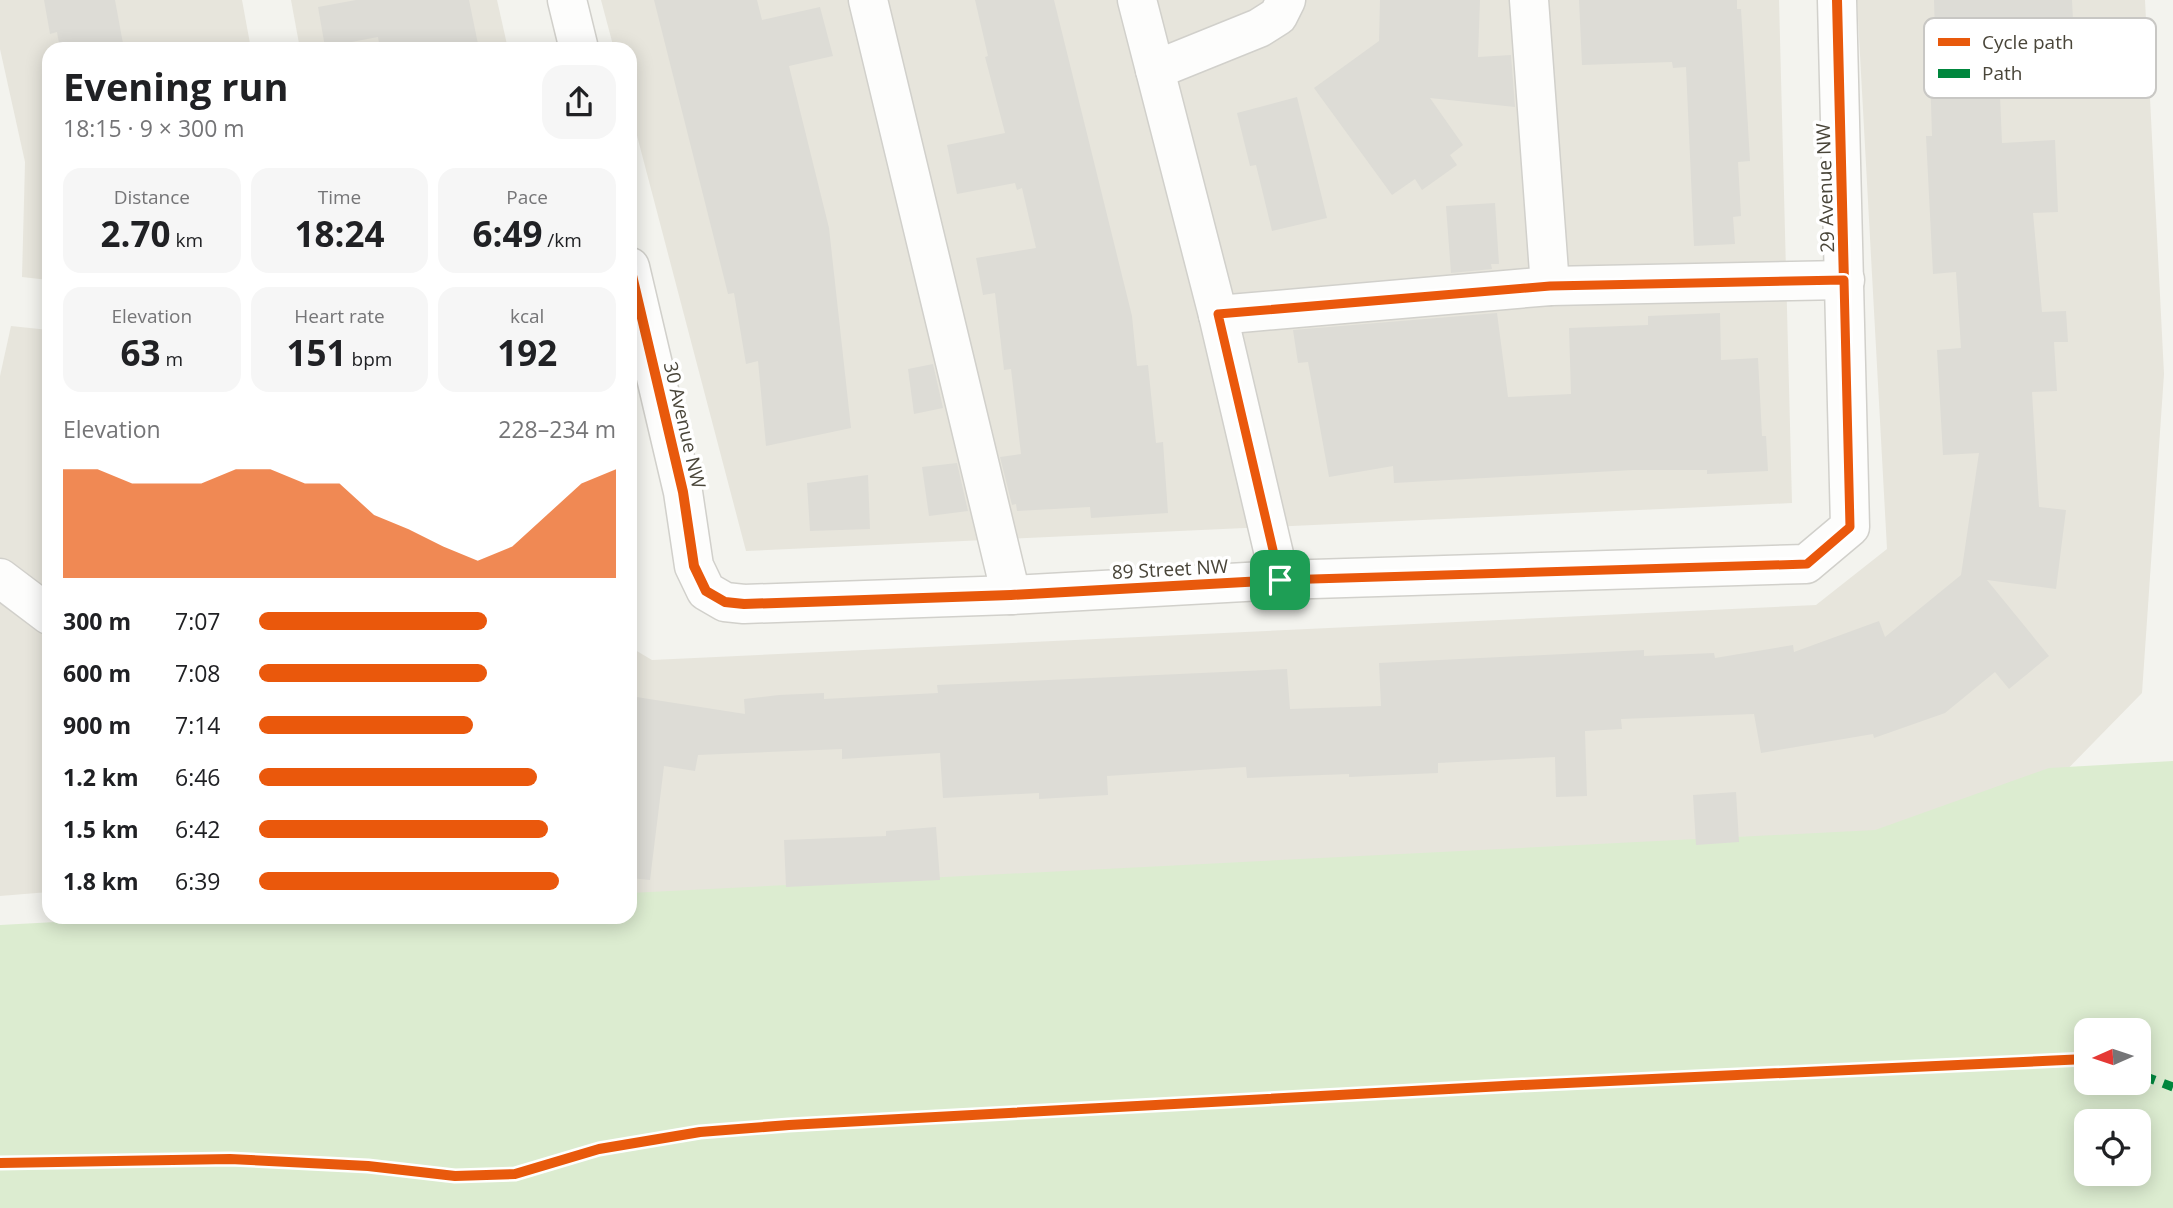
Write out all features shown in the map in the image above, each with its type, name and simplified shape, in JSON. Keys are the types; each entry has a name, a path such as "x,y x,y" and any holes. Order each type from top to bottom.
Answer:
{"street":[{"path":"567,0 577,42"},
{"path":"868,0 1011,595"},
{"path":"1137,0 1218,314 1280,580"},
{"path":"1155,70 1259,28 1278,16 1286,0"},
{"path":"1529,0 1550,286"},
{"name":"29 Avenue NW","path":"1807,564 1850,527 1837,0"},
{"path":"1218,314 1550,286 1844,280"},
{"name":"30 Avenue NW","path":"637,297 683,492 694,566 706,591"},
{"name":"89 Street NW","path":"706,591 724,602 744,604 1011,595 1280,580 1807,564"},
{"path":"0,578 42,610"}],"shaded area":[{"path":"0,0 242,0 250,42 42,42 42,279 22,277 25,162 0,49"},
{"path":"291,0 497,0 506,42 299,42"},
{"path":"601,0 1779,0 1792,503 746,551 637,136 637,42 612,42"},
{"path":"1857,0 2145,0 2146,18 1924,18 1924,98 2150,98 2164,374 2142,693 2048,789 1886,847 637,908 637,651 652,660 1816,605 1887,549"},
{"path":"11,326 42,329 42,893 0,896 0,376"}],"green space":[{"path":"2173,761 2173,1208 0,1208 0,925 42,923 637,924 637,893 1875,830 2049,768"}],"building":[{"path":"44,0 115,0 123,42 59,42 57,32 50,34"},
{"path":"356,0 469,0 478,42 379,42 378,37 352,42 324,42 318,7"},
{"path":"654,0 757,0 762,20 820,7 833,56 789,66 829,228 851,428 766,446 758,361 746,364 734,293 728,294"},
{"path":"975,0 1054,0 1132,316 1137,366 1148,365 1156,443 1163,442 1168,513 1091,518 1090,507 1017,511 1016,504 1012,505 1000,457 1021,454 1011,369 1004,370 995,293 983,295 976,258 1036,248 1022,188 1017,190 1015,183 957,194 947,145 1005,133 985,57 988,56"},
{"path":"1380,0 1480,0 1478,57 1511,55 1515,107 1430,98 1463,145 1450,155 1457,165 1422,190 1415,179 1392,195 1314,88 1379,41"},
{"path":"1579,0 1737,0 1737,9 1741,9 1750,161 1738,162 1741,216 1733,217 1735,244 1694,246 1686,67 1673,68 1672,62 1582,65"},
{"path":"1934,0 2072,0 2073,18 1935,18"},
{"path":"1297,97 1327,218 1272,231 1256,165 1250,166 1237,113"},
{"path":"1931,98 2000,98 2002,143 2055,140 2058,212 2033,213 2042,312 2066,311 2068,342 2054,342 2057,391 2032,392 2039,507 2066,510 2056,589 1987,580 2049,656 2009,689 1995,672 1945,713 1874,738 1873,734 1761,753 1754,714 1621,719 1622,729 1585,731 1587,796 1556,797 1555,757 1438,763 1438,773 1349,777 1349,774 1247,778 1246,767 1107,776 1108,795 1039,799 1039,793 943,798 940,753 842,759 842,749 698,755 695,771 664,766 650,880 637,879 637,697 745,714 744,699 779,695 824,693 824,699 938,693 937,685 1287,669 1290,709 1381,706 1379,663 1644,650 1644,656 1714,653 1715,658 1793,645 1794,652 1879,621 1885,637 1961,575 1979,453 1943,455 1937,350 1961,348 1956,272 1933,274 1926,136 1932,136"},
{"path":"1495,203 1499,264 1491,264 1492,269 1451,273 1446,206"},
{"path":"1497,313 1508,397 1571,394 1569,328 1648,325 1648,316 1720,313 1721,360 1758,358 1762,436 1766,436 1768,471 1707,474 1707,470 1633,470 1394,483 1393,466 1329,477 1308,362 1298,363 1293,330"},
{"path":"933,364 943,408 914,414 908,369"},
{"path":"957,463 968,511 929,516 922,467"},
{"path":"868,475 870,529 810,531 807,483"},
{"path":"1736,792 1739,842 1696,845 1693,795"},
{"path":"936,827 940,880 786,887 784,840 886,836 886,831"}],"marked path":[{"path":"2151,1079 2173,1087"}],"cycle path":[{"path":"637,297 683,492 694,566 706,591 725,602 744,604 1011,595 1280,580 1806,564 1850,527 1837,0"},
{"path":"0,1163 230,1159 368,1166 455,1176 515,1174 599,1149 700,1132 789,1125 1522,1085 2074,1060"}],"route":[{"path":"1844,280 1850,527 1807,564 1280,580 1218,314 1550,286 1844,280"}]}
